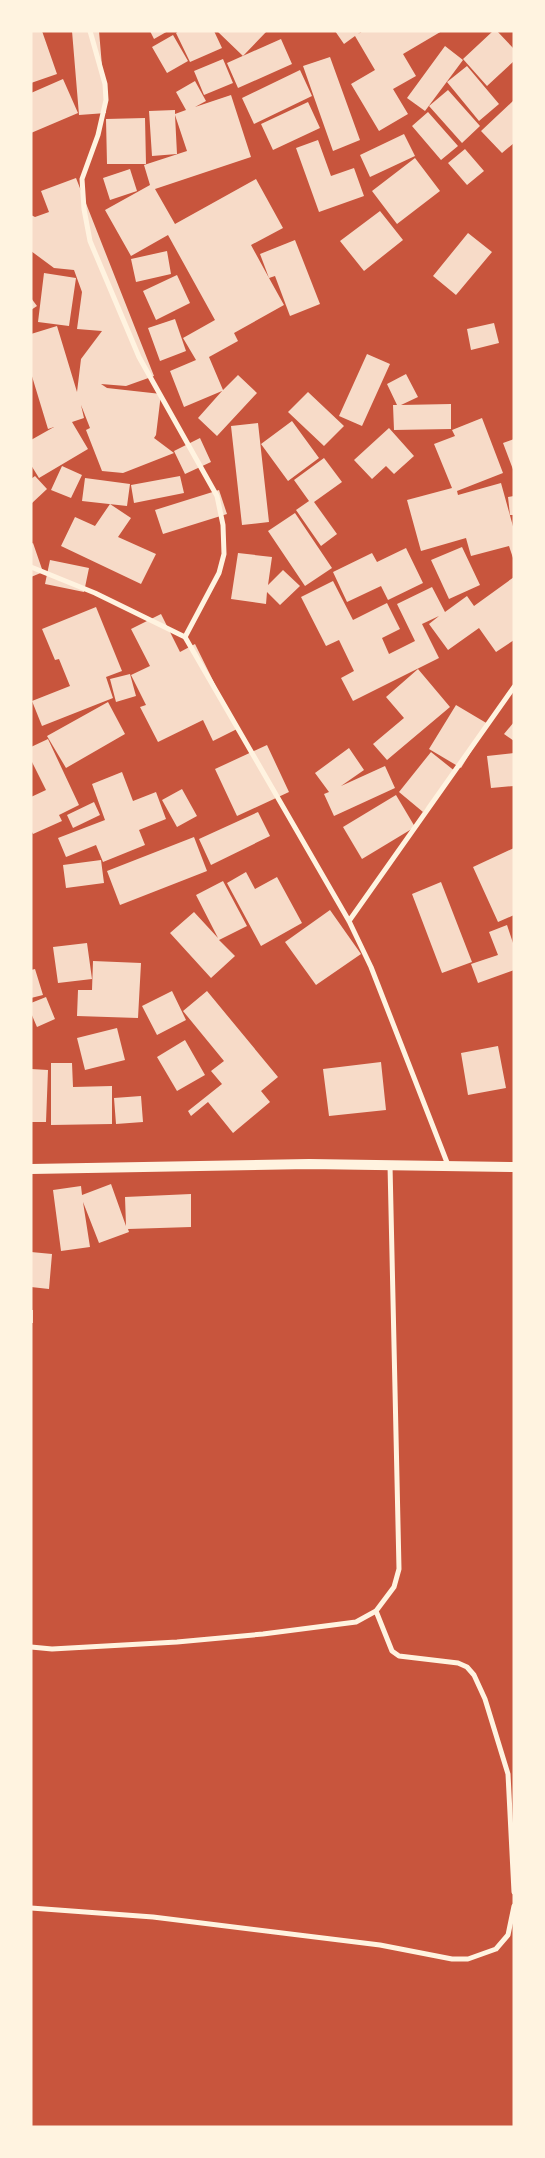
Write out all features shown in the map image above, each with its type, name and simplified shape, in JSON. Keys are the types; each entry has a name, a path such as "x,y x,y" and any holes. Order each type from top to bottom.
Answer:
{"main road":[{"path":"31,1169 309,1164 514,1167"}],"street":[{"path":"90,31 104,84 106,100 98,135 82,179 84,209 90,241 140,357 217,496 223,525 224,554 219,573 185,637"},
{"path":"31,567 95,593 185,637 349,921 372,967 448,1166"},
{"path":"349,921 514,687"},
{"path":"31,1647 52,1649 177,1642 263,1634 356,1622 376,1610 394,1587 398,1569 390,1165"},
{"path":"376,1610 392,1651 399,1656 458,1663 467,1668 479,1684 508,1774 514,1892"},
{"path":"31,1908 153,1917 380,1945 452,1959 468,1959 496,1949 508,1935 514,1906"}],"building":[{"path":"31,31 42,31 57,74 31,83"},
{"path":"72,31 99,31 106,113 79,115"},
{"path":"150,31 168,31 154,39"},
{"path":"179,31 214,31 222,48 190,62 176,33"},
{"path":"217,31 267,31 243,56"},
{"path":"335,31 362,31 358,34 363,31 442,31 403,54 416,76 393,89 408,114 379,131 351,84 375,70 355,36 344,44"},
{"path":"493,31 497,31 514,49 514,61 487,86 463,59"},
{"path":"173,35 188,61 167,73 152,47"},
{"path":"281,39 292,64 238,88 227,63"},
{"path":"445,46 463,60 425,111 407,98"},
{"path":"330,57 360,140 333,151 303,66"},
{"path":"223,59 233,83 204,95 194,71"},
{"path":"467,66 499,104 479,121 447,82"},
{"path":"300,70 312,96 254,124 242,98"},
{"path":"63,79 78,113 31,133 31,93"},
{"path":"195,81 206,101 195,107 231,95 251,157 155,189 175,224 256,179 283,228 251,245 284,305 234,333 238,341 209,357 223,390 238,375 257,393 217,436 198,418 222,391 184,407 170,371 196,360 183,338 215,320 168,235 131,256 105,210 150,185 144,165 187,151 175,115 177,154 152,156 149,111 175,110 175,114 186,110 176,92"},
{"path":"448,90 480,126 462,143 429,106"},
{"path":"514,100 514,143 502,153 481,131"},
{"path":"308,102 320,128 273,150 261,124"},
{"path":"428,112 458,146 441,160 412,126"},
{"path":"145,118 146,164 107,164 106,119"},
{"path":"404,134 415,156 370,177 360,155"},
{"path":"318,140 331,176 354,168 364,196 319,212 296,148"},
{"path":"465,149 484,171 467,185 448,163"},
{"path":"415,158 440,191 397,224 372,191"},
{"path":"130,169 137,191 110,200 103,178"},
{"path":"76,178 154,376 126,386 101,384 107,388 161,394 156,435 154,438 174,453 123,473 102,471 86,430 90,428 81,405 84,418 72,422 88,449 39,478 31,465 31,440 54,427 48,429 31,373 31,334 57,326 77,392 81,359 102,331 77,329 82,292 74,270 54,268 31,251 31,215 35,217 49,212 41,191"},
{"path":"380,211 403,240 364,271 340,241"},
{"path":"468,233 492,252 456,295 433,276"},
{"path":"295,240 320,304 290,316 275,276 269,278 260,254"},
{"path":"167,251 171,274 136,282 131,259"},
{"path":"44,273 76,278 69,326 38,322"},
{"path":"177,275 190,303 156,320 143,291"},
{"path":"31,298 37,306 31,310"},
{"path":"175,319 186,351 160,361 148,328"},
{"path":"494,323 499,343 471,350 467,329"},
{"path":"367,354 390,364 362,426 339,416"},
{"path":"406,374 418,397 401,405 451,404 451,429 394,430 393,405 397,405 387,384"},
{"path":"308,392 344,426 324,446 288,412"},
{"path":"482,418 503,473 457,491 458,495 501,483 514,530 514,561 509,546 471,556 466,538 421,551 407,500 452,488 434,444 455,436 452,430"},
{"path":"292,421 319,458 288,481 261,444"},
{"path":"258,423 269,522 242,525 231,426"},
{"path":"389,428 414,456 394,474 386,466 372,479 354,460"},
{"path":"200,438 211,462 185,474 174,451"},
{"path":"514,439 514,472 503,443"},
{"path":"324,458 342,482 314,502 337,534 321,546 296,510 309,501 294,480"},
{"path":"62,466 82,475 71,498 51,490"},
{"path":"35,476 47,489 31,504 31,479"},
{"path":"180,476 184,493 134,503 131,485"},
{"path":"85,478 130,484 127,506 82,501"},
{"path":"219,490 227,514 163,534 155,510"},
{"path":"514,496 514,515 510,515 508,497"},
{"path":"110,504 131,518 118,537 156,554 141,584 61,546 75,517 95,526"},
{"path":"295,513 332,568 305,586 268,531"},
{"path":"33,543 43,572 31,577 31,544"},
{"path":"462,547 480,585 449,599 431,560"},
{"path":"406,548 423,583 388,600 381,586 347,602 333,572 372,553 377,562"},
{"path":"238,553 272,557 268,585 283,570 300,586 280,605 267,592 266,604 231,599"},
{"path":"50,560 89,568 84,592 45,584"},
{"path":"514,577 514,640 496,652 479,628 448,650 429,624 439,616 422,624 439,658 353,701 341,678 354,671 339,640 326,646 301,597 333,581 353,620 387,603 400,629 382,638 389,654 415,641 397,604 432,587 445,612 467,596 474,606"},
{"path":"96,607 122,671 106,677 113,698 42,726 32,701 70,686 59,659 55,660 42,629"},
{"path":"161,614 180,652 195,644 237,729 213,741 203,720 158,742 140,707 146,705 131,675 150,666 131,629"},
{"path":"418,669 450,707 387,760 373,744 404,718 386,697"},
{"path":"130,674 136,696 116,702 110,679"},
{"path":"108,702 125,734 66,768 47,736"},
{"path":"456,705 488,724 461,768 429,749"},
{"path":"514,722 514,741 504,734"},
{"path":"48,739 79,805 59,815 62,821 33,834 31,830 31,797 46,790 31,760 31,747"},
{"path":"267,745 289,792 237,816 215,769"},
{"path":"349,748 364,770 341,786 385,766 395,788 334,816 324,794 329,792 315,773"},
{"path":"431,752 456,772 423,812 399,792"},
{"path":"514,753 514,786 491,788 487,756"},
{"path":"122,772 133,801 156,792 166,819 139,830 145,845 103,862 96,845 66,857 58,838 105,820 92,784"},
{"path":"182,789 197,816 177,827 162,800"},
{"path":"396,795 415,827 362,859 343,827"},
{"path":"94,802 100,815 73,828 67,815"},
{"path":"258,812 270,836 211,865 199,839"},
{"path":"194,837 207,871 120,905 107,871"},
{"path":"514,848 514,915 498,922 473,867"},
{"path":"101,860 104,883 66,888 63,865"},
{"path":"246,872 255,889 277,877 302,923 261,946 227,883"},
{"path":"223,881 247,926 219,940 235,956 211,978 170,933 194,912 218,938 196,895"},
{"path":"441,882 472,962 442,973 412,894"},
{"path":"330,910 361,954 316,985 285,942"},
{"path":"507,925 514,946 514,970 478,983 471,964 498,955 489,932"},
{"path":"87,943 92,979 58,983 53,947"},
{"path":"93,961 141,963 138,1018 77,1016 78,990 92,990"},
{"path":"35,969 43,995 31,998 31,970"},
{"path":"172,991 186,1020 157,1035 142,1006"},
{"path":"207,991 278,1077 261,1091 270,1102 233,1133 208,1102 191,1116 188,1111 222,1084 211,1071 224,1061 183,1011"},
{"path":"46,997 55,1019 37,1027 31,1013 31,1003"},
{"path":"117,1028 125,1060 85,1070 77,1038"},
{"path":"185,1040 205,1075 177,1091 157,1057"},
{"path":"498,1046 506,1088 468,1095 461,1053"},
{"path":"381,1062 386,1110 329,1116 323,1069"},
{"path":"51,1063 72,1063 73,1087 112,1086 112,1124 51,1125"},
{"path":"31,1069 48,1070 46,1122 31,1122"},
{"path":"141,1096 143,1122 116,1124 114,1098"},
{"path":"111,1184 126,1226 125,1197 191,1194 191,1227 128,1229 129,1232 99,1243 83,1202 90,1247 61,1251 53,1190 81,1186 82,1195"},
{"path":"31,1252 52,1254 49,1289 31,1287"},
{"path":"31,1310 33,1310 33,1323 31,1323"}]}
